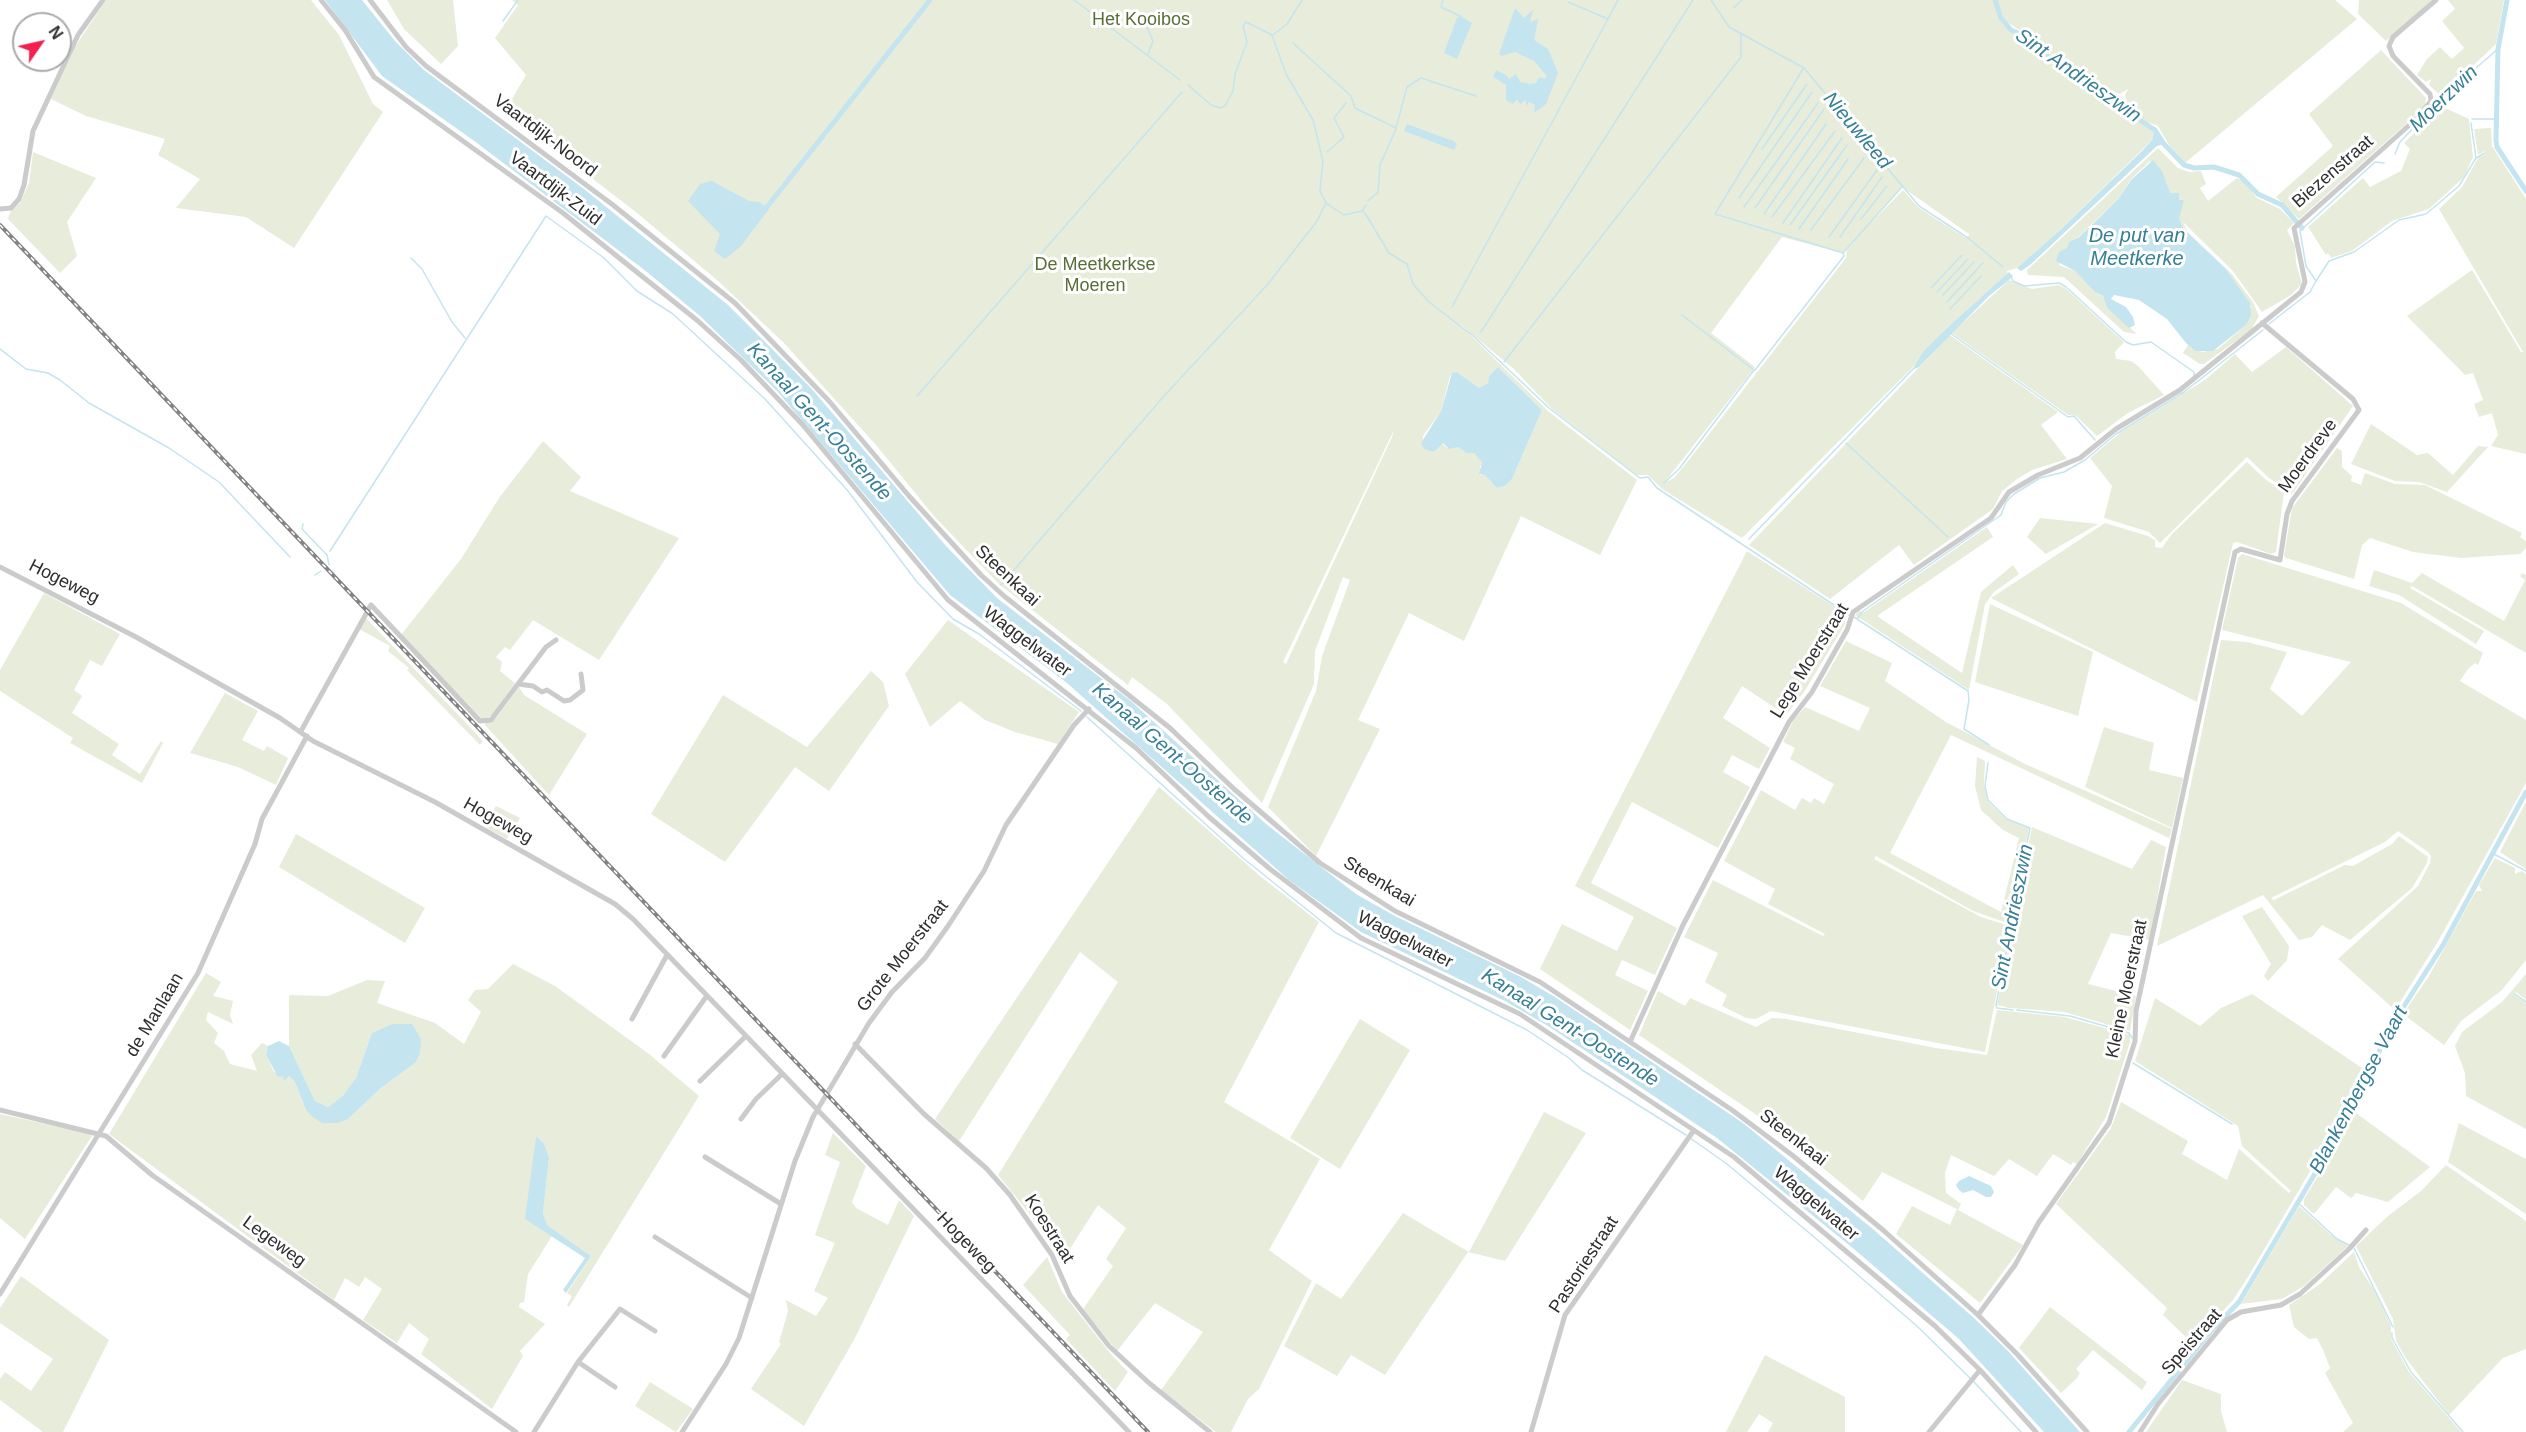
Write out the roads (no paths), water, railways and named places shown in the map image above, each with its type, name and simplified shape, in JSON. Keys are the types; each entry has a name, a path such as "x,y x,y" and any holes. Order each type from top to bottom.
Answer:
{"street":[{"path":"0,208 11,208 19,199 24,185 31,136 78,35 103,0"},
{"name":"Vaartdijk-Zuid","path":"321,0 345,30 374,76 563,213 653,284 741,360 777,399"},
{"name":"Vaartdijk-Noord","path":"369,0 396,36 426,66 613,205 713,285"},
{"name":"Biezenstraat","path":"2204,371 2301,292 2305,285 2299,245 2294,231 2298,223 2429,105 2430,94 2393,56 2389,46 2393,37 2436,0"},
{"name":"Steenkaai","path":"713,285 790,357 981,575 1004,596 1170,728 1234,789 1320,863 1395,911 1540,982 1732,1110 1792,1155 1883,1230 1978,1315 2017,1353 2087,1432"},
{"name":"Moerdreve","path":"2202,702 2235,552 2241,549 2280,560 2287,514 2292,501 2359,408 2353,399 2262,323"},
{"name":"Lege Moerstraat","path":"1630,1042 1683,925 1789,722 1812,692 1847,630 1853,612 1991,518 2010,492 2038,475 2080,458 2115,429 2180,390 2204,371"},
{"name":"Waggelwater","path":"777,399 948,600 1089,709 1136,748 1209,817 1338,923 1361,938 1520,1014 1691,1135 1778,1191 1935,1326 1980,1370 2036,1432"},
{"name":"Hogeweg","path":"0,567 126,632 304,734 435,802 607,899 628,915 1130,1432"},
{"path":"304,734 371,605 480,721 491,720 546,647 556,640"},
{"path":"518,684 533,686 542,692 547,690 564,701 570,700 584,690 581,674"},
{"name":"Kleine Moerstraat","path":"1978,1315 2015,1265 2039,1222 2109,1124 2135,1041 2136,1011 2202,702"},
{"name":"Grote Moerstraat","path":"682,1432 730,1357 752,1298 799,1149 855,1044 884,1002 925,958 948,926 984,871 1006,825 1074,725 1089,709"},
{"name":"de Manlaan","path":"0,1294 198,973 255,844 262,819 304,734"},
{"path":"632,1018 667,955"},
{"path":"664,1056 706,997"},
{"path":"700,1081 745,1038"},
{"name":"Koestraat","path":"855,1044 930,1119 986,1168 1010,1195 1052,1255 1070,1296 1109,1346 1149,1383 1210,1432"},
{"path":"741,1119 756,1099 781,1075"},
{"name":"Legeweg","path":"0,1110 100,1133 152,1174 516,1432"},
{"name":"Pastoriestraat","path":"1531,1432 1565,1315 1691,1135"},
{"path":"705,1157 781,1204"},
{"name":"Speistraat","path":"2140,1432 2158,1404 2227,1320 2241,1312 2281,1305 2300,1294 2341,1257 2366,1230"},
{"path":"655,1237 752,1298"},
{"path":"534,1432 578,1362 620,1309 655,1331"},
{"path":"578,1362 615,1387"},
{"path":"1929,1432 1980,1370"}],"water":[{"name":"Kanaal Gent-Oostende","path":"325,0 362,0 395,41 424,70 584,189 728,305 811,388 946,546 997,598 1132,702 1266,824 1356,894 1395,916 1521,977 1555,997 1743,1123 1874,1230 1975,1319 2008,1351 2080,1432 2044,1432 1959,1339 1854,1249 1717,1138 1548,1026 1505,1001 1361,932 1289,880 1067,683 950,595 777,391 700,316 647,272 473,140 382,76"},
{"path":"1515,8 1524,18 1533,10 1530,22 1538,19 1534,40 1548,49 1558,73 1546,104 1534,113 1535,105 1529,102 1526,107 1526,100 1520,104 1517,99 1513,104 1506,100 1506,85 1493,77 1496,70 1509,79 1516,74 1520,82 1529,84 1536,83 1539,77 1545,79 1547,76 1534,61 1515,52 1502,56 1499,54"},
{"path":"1460,16 1472,23 1457,59 1444,53 1457,18"},
{"path":"1407,124 1457,144 1454,150 1404,131"},
{"path":"2155,130 2164,144 2157,146 2030,265 2021,271 2017,268 2142,151 2152,140"},
{"name":"De put van Meetkerke","path":"2153,160 2162,171 2170,193 2179,193 2179,200 2184,200 2179,218 2183,228 2225,268 2250,303 2251,315 2246,325 2213,351 2196,351 2186,343 2167,319 2139,300 2114,295 2111,299 2126,307 2133,317 2135,325 2129,328 2107,308 2103,296 2095,292 2075,271 2056,261 2059,252 2067,248 2069,242 2078,238 2099,218 2119,198 2131,180"},
{"path":"712,181 749,201 759,202 769,209 741,246 725,259 714,251 720,234 688,201 700,184"},
{"path":"2009,272 2013,276 1989,296 1919,367 1912,370 1924,351"},
{"path":"1498,367 1542,410 1512,479 1505,486 1497,488 1485,475 1479,474 1482,462 1474,453 1466,453 1458,447 1449,449 1443,443 1434,452 1424,449 1421,443 1441,411 1452,373 1457,372 1479,388 1488,383 1489,376"},
{"path":"393,1024 412,1024 421,1039 420,1053 415,1063 381,1088 348,1119 337,1123 322,1123 313,1117 306,1110 295,1082 289,1076 284,1081 283,1076 278,1077 266,1055 268,1046 279,1041 289,1046 315,1101 328,1107 343,1096 356,1078 372,1033"},
{"path":"536,1136 544,1144 549,1158 543,1213 547,1225 591,1256 566,1293 563,1290 585,1258 525,1219"},
{"path":"1969,1176 1991,1186 1994,1192 1991,1197 1986,1197 1973,1190 1963,1193 1959,1190 1956,1185"}],"waterway":[{"path":"503,21 518,0"},
{"path":"767,207 930,0"},
{"name":"Sint Andrieszwin","path":"1074,0 1180,80"},
{"path":"1273,35 1287,24 1302,0"},
{"path":"1443,0 1441,7 1460,16"},
{"path":"1568,2 1608,19 1618,0"},
{"path":"1481,332 1693,0"},
{"name":"Nieuwleed","path":"1711,0 1729,27 1804,68 1919,206 1968,238 2003,267"},
{"path":"1734,8 1742,0"},
{"name":"Sint Andrieszwin","path":"1995,0 2001,18 2011,30 2030,38 2037,50 2062,63 2073,76 2155,130 2164,144 2184,165 2194,168 2214,167 2239,175 2258,194 2282,205 2302,228"},
{"name":"Blankenbergse Vaart","path":"2507,0 2498,49 2496,140 2497,147 2526,191"},
{"path":"1148,54 1153,41 1146,25 1159,8"},
{"path":"1452,307 1608,19"},
{"path":"1188,85 1211,105 1220,108 1225,106 1233,91 1235,74 1247,42 1243,26 1246,22 1272,35 1286,74 1313,120 1323,161 1320,191 1326,203 1344,215 1362,211 1365,213 1389,253 1407,264 1413,284 1429,302 1472,335 1549,408 1640,478 1648,477 1657,488 1849,615"},
{"path":"1504,362 1741,57 1741,33"},
{"path":"1293,43 1351,96 1355,108 1396,128 1407,87 1421,78 1476,96"},
{"name":"Moerzwin","path":"2395,154 2400,142 2447,93 2498,49"},
{"path":"1803,69 1715,214 1843,253 1902,187"},
{"path":"1762,149 1807,84"},
{"path":"917,396 1182,92"},
{"path":"1739,198 1812,92"},
{"path":"1327,152 1344,137 1334,118 1346,103"},
{"path":"1744,207 1818,103"},
{"path":"1755,208 1824,109"},
{"path":"2472,119 2496,119"},
{"path":"2316,281 2329,261 2354,252 2399,220 2426,214 2459,186 2476,158 2471,123"},
{"path":"1764,214 1826,124"},
{"path":"1368,201 1378,192 1380,165 1396,129"},
{"path":"1772,217 1835,131"},
{"path":"1783,223 1842,138"},
{"path":"1790,225 1847,145"},
{"path":"2476,158 2485,153"},
{"path":"1811,230 1864,158"},
{"path":"1799,229 1848,159"},
{"path":"2269,324 2310,292 2316,281 2306,266 2300,231 2375,162 2384,163"},
{"path":"1829,237 1877,170"},
{"path":"1840,237 1882,177"},
{"path":"1861,219 1887,186"},
{"path":"1001,585 1164,396 1268,284 1317,221 1326,203"},
{"path":"1362,211 1366,205"},
{"path":"330,551 546,216 604,258 637,291 673,314 765,399 848,491 917,582 953,619 979,634 1081,711"},
{"path":"1755,370 1844,256 1843,253"},
{"path":"1931,288 1962,255"},
{"path":"411,258 422,269 452,322 465,338"},
{"path":"1937,292 1968,259"},
{"path":"1943,295 1974,262"},
{"path":"1947,302 1983,263"},
{"path":"1950,309 1981,276"},
{"name":"Nieuwleed","path":"2011,277 2013,281 2024,286 2059,283 2126,342 2133,345 2151,342 2194,372 2194,376"},
{"path":"1664,483 1679,469 1754,370 1682,315"},
{"path":"1857,619 1863,611 2001,515 2006,502 2014,494 2040,478 2064,472 2085,460 2116,434 2184,392 2263,330"},
{"path":"1950,333 2068,417 2074,416 2095,440"},
{"path":"0,349 26,369 48,373 60,380 89,403 169,448 219,482 290,557"},
{"name":"Sint Andrieszwin","path":"1749,539 1913,369"},
{"path":"1846,443 1948,537"},
{"path":"303,524 302,529 327,555 329,565"},
{"path":"315,575 321,571"},
{"name":"Sint Andrieszwin","path":"1854,617 1968,691 1969,700 1964,729 1989,745"},
{"path":"1087,717 1243,858 1336,933 1527,1030 1569,1058 1582,1070 1686,1135"},
{"name":"Sint Andrieszwin","path":"1988,763 1985,786 1988,800 2007,819 2030,828 1996,1005 1997,1008 2013,1010"},
{"name":"Blankenbergse Vaart","path":"2129,1432 2211,1331 2239,1302 2365,1089 2385,1036 2443,945 2526,792"},
{"path":"2492,853 2526,871"},
{"path":"2515,994 2526,1002"},
{"name":"Sint Andrieszwin","path":"2017,1010 2070,1016 2129,1033 2132,1038"},
{"name":"Sint Andrieszwin","path":"2133,1063 2232,1124"},
{"path":"1690,1138 1727,1164 1814,1237 1918,1327 1971,1379"},
{"path":"2297,1202 2337,1239 2349,1245"},
{"path":"2354,1248 2393,1327"},
{"path":"2392,1333 2392,1338 2411,1372 2463,1432"},
{"path":"1974,1382 2021,1432"}],"railway":[{"path":"0,225 1148,1432"}],"park label":[{"name":"Het Kooibos","path":"1141,20"},
{"name":"De Meetkerkse Moeren","path":"1095,275"}]}
